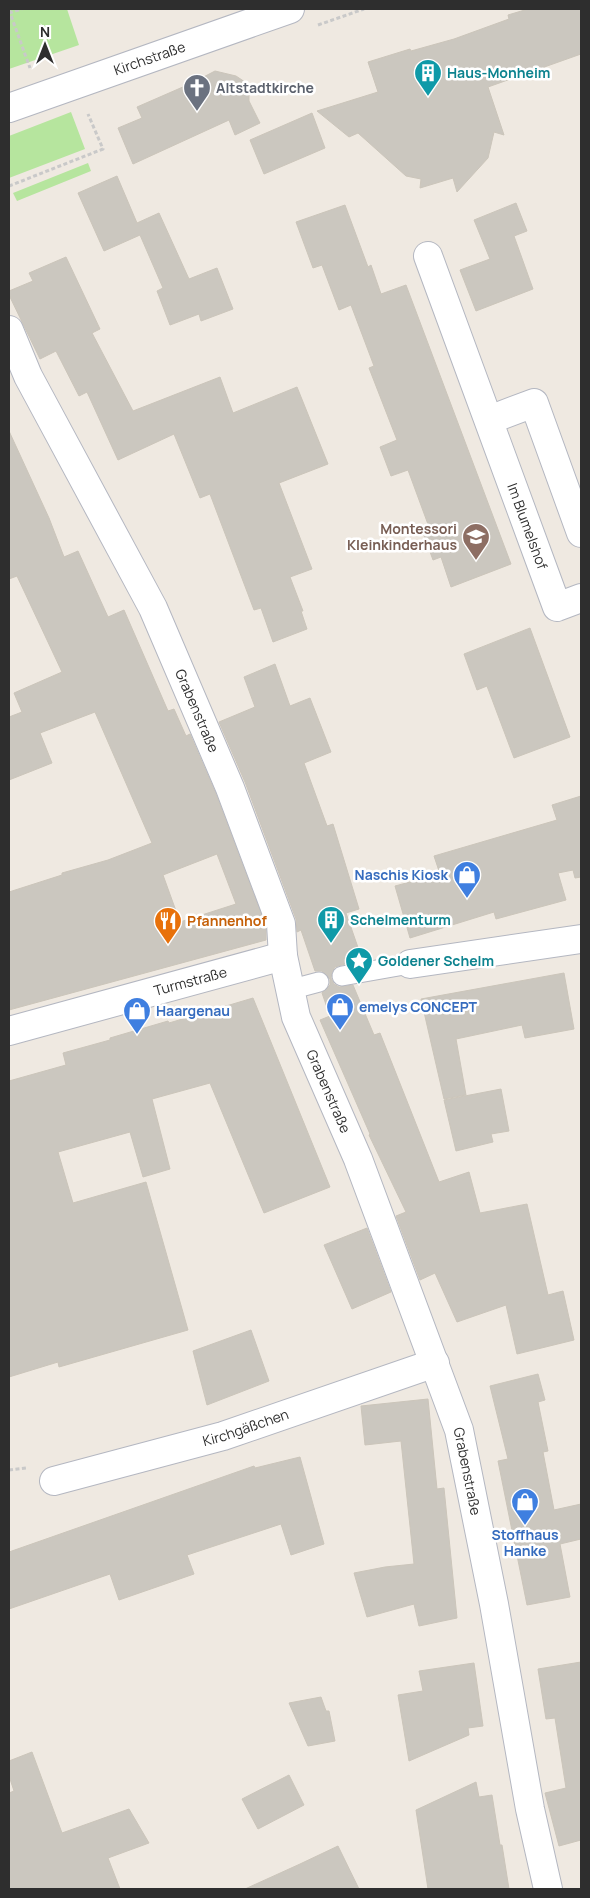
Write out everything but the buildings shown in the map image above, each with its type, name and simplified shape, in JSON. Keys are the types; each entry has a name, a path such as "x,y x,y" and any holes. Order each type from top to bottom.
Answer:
{"street":[{"name":"Kirchstraße","path":"9,108 290,9"},
{"name":"Im Blumelshof","path":"428,256 557,607 581,598"},
{"name":"Grabenstraße","path":"9,330 18,381 154,608 230,788 281,924 283,956 296,1017 358,1159 459,1430 494,1604 530,1809 548,1889"},
{"path":"489,420 534,403 575,497 581,533"},
{"path":"410,964 581,939"},
{"name":"Turmstraße","path":"9,1031 283,956"},
{"name":"Kirchgäßchen","path":"54,1481 223,1436 435,1363"}],"lane":[{"path":"342,976 410,964"},
{"path":"289,990 319,982"}],"path":[{"path":"22,9 9,12 40,97"},
{"path":"9,186 103,149 89,115"}],"green space":[{"path":"9,9 67,9 79,45 9,69"},
{"path":"71,112 85,149 9,178 9,136"},
{"path":"88,163 91,171 17,201 13,193"}],"place":[{"name":"Haus-Monheim","path":"428,97"},
{"name":"Altstadtkirche","path":"197,112"},
{"name":"Montessori Kleinkinderhaus","path":"476,561"},
{"name":"Naschis Kiosk","path":"467,899"},
{"name":"Schelmenturm","path":"331,944"},
{"name":"Pfannenhof","path":"168,945"},
{"name":"Goldener Schelm","path":"359,985"},
{"name":"emelys CONCEPT","path":"340,1031"},
{"name":"Haargenau","path":"137,1035"},
{"name":"Stoffhaus Hanke","path":"525,1526"}]}
